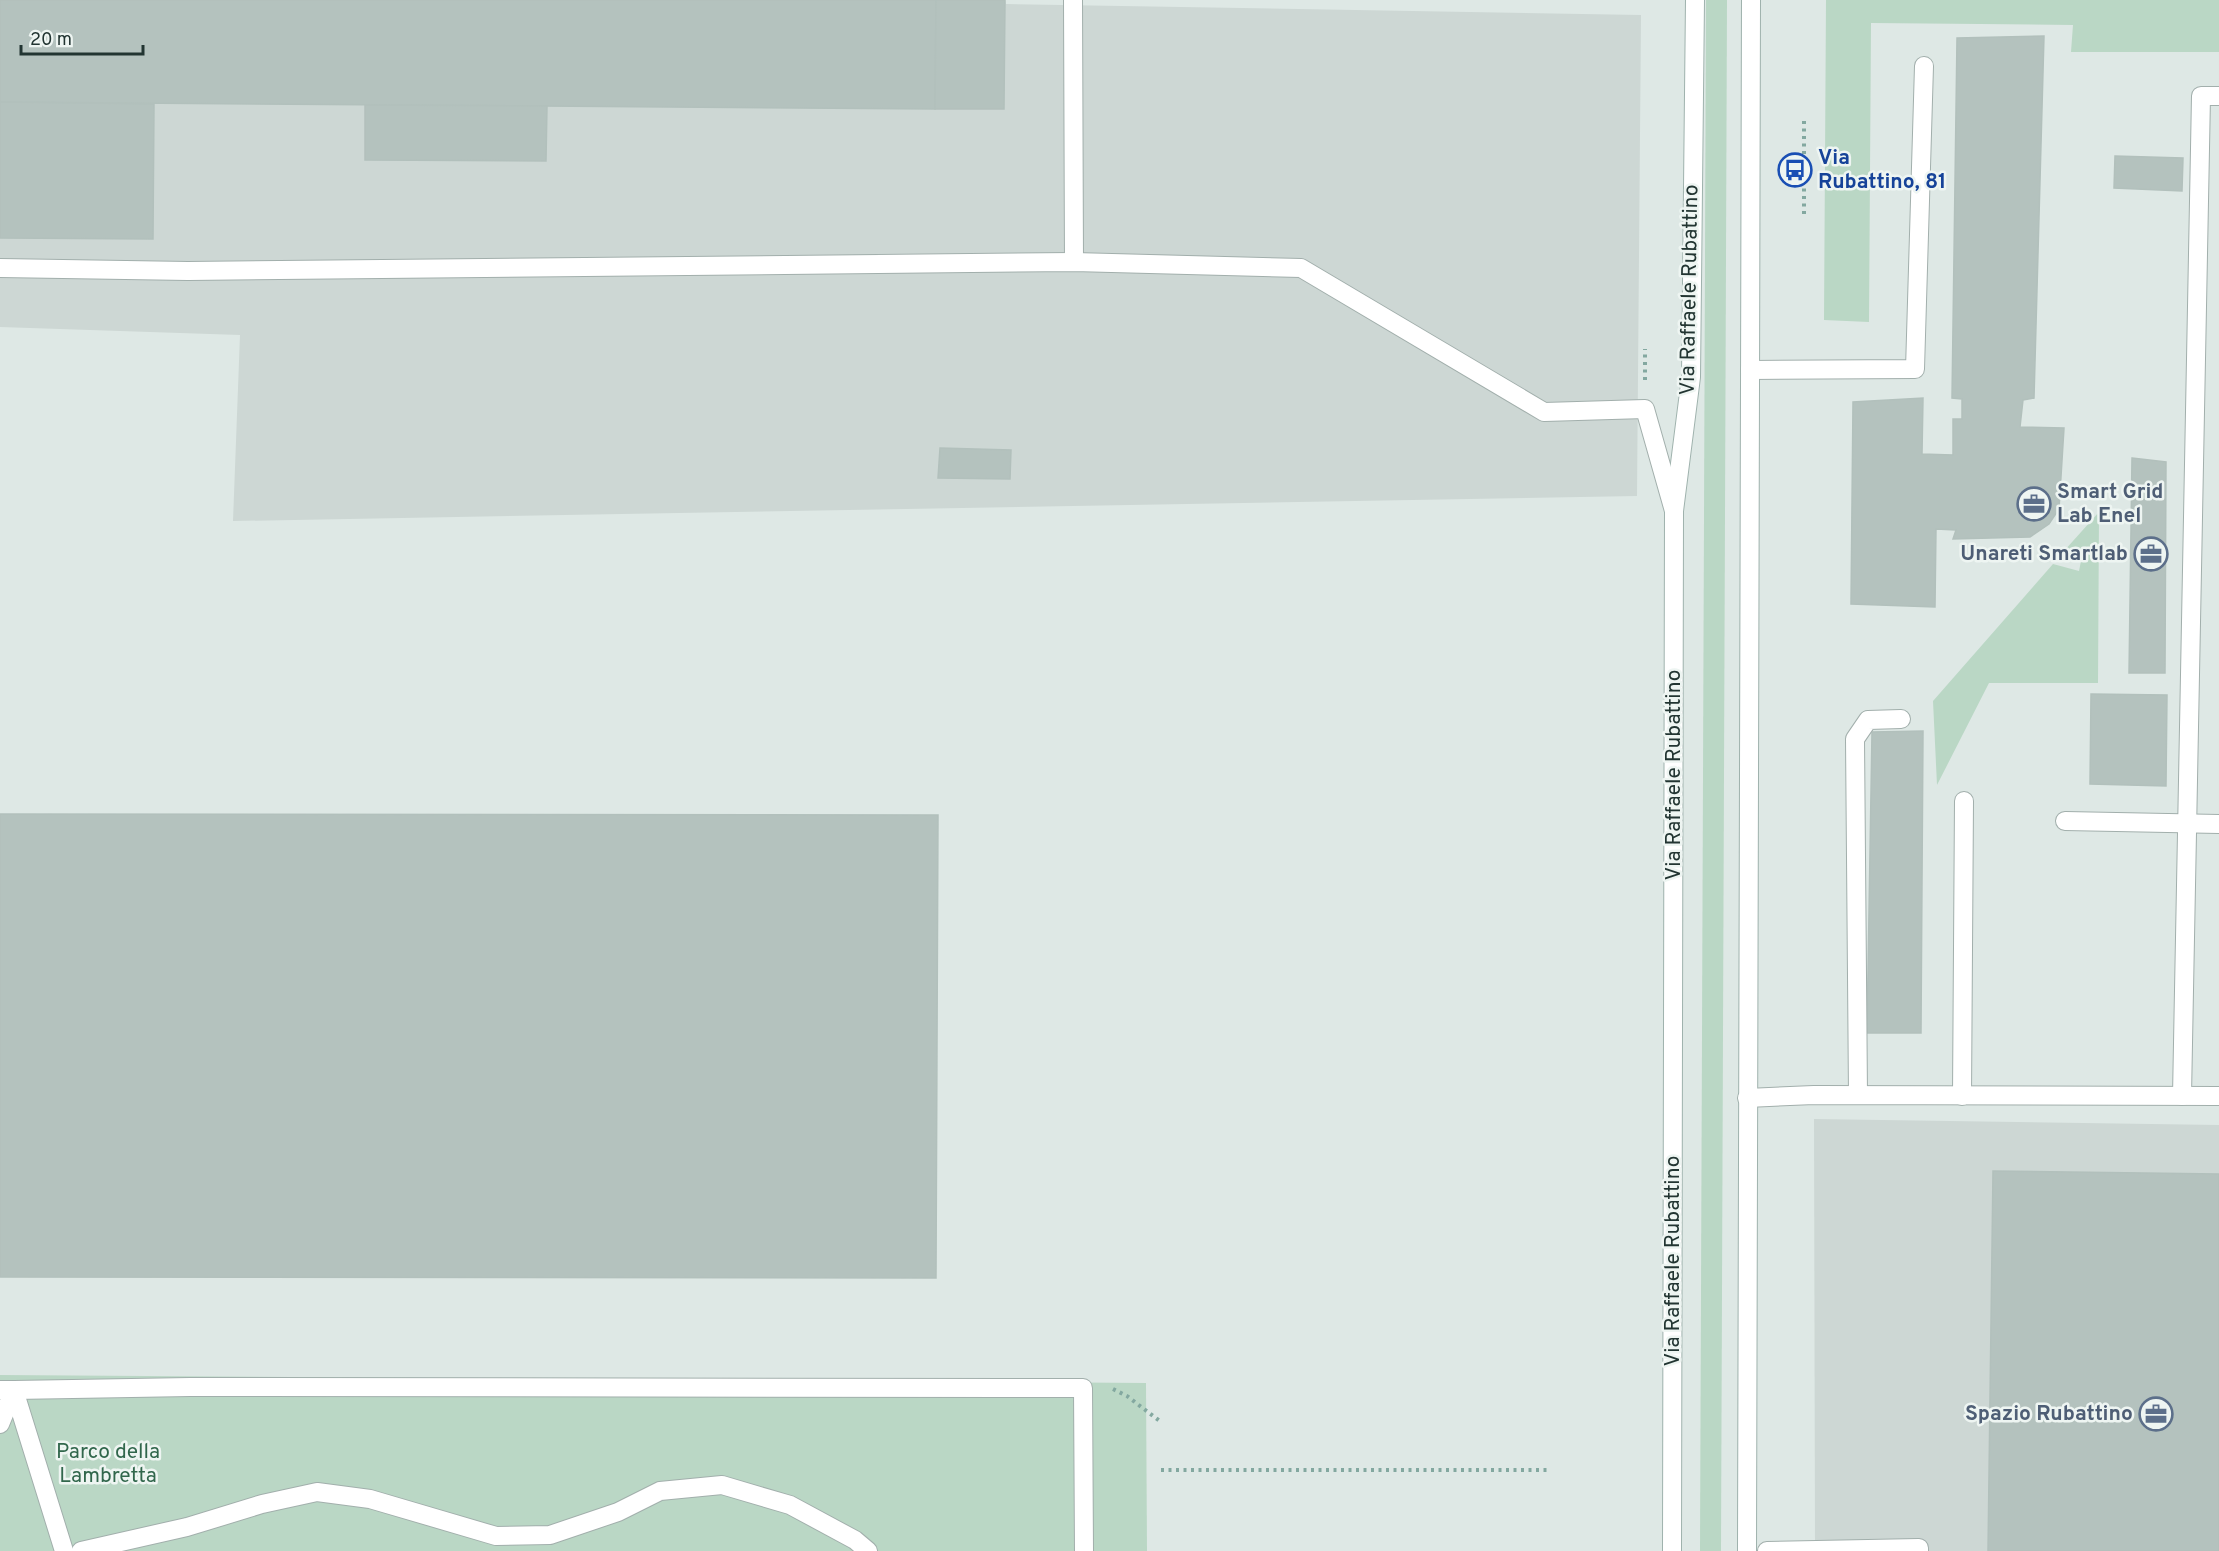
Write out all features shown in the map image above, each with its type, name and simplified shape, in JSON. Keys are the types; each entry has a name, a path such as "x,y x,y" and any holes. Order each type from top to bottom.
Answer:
{"street":[{"path":"1073,0 1074,262"},
{"name":"Via Raffaele Rubattino","path":"1672,1551 1674,511 1691,377 1695,0"},
{"path":"1747,1551 1751,0"},
{"path":"1750,370 1915,369 1924,66"},
{"path":"2182,1096 2201,96 2219,96"},
{"path":"0,268 200,271 1074,262 1301,268 1544,412 1645,409 1674,511"},
{"path":"1858,1095 1855,739 1868,720 1901,719"},
{"path":"1962,1096 1964,801"},
{"path":"2065,821 2219,824"},
{"path":"1747,1098 1802,1095 2219,1096"},
{"path":"7,1390 190,1387 1083,1388 1084,1551"},
{"path":"0,1424 7,1390"},
{"path":"7,1390 64,1551"},
{"path":"81,1551 187,1527 262,1503 317,1492 370,1499 496,1536 550,1535 618,1512 660,1491 722,1485 790,1505 855,1540 868,1551"},
{"path":"1767,1551 1919,1548 1919,1551"}],"path":[{"path":"1804,119 1804,214"},
{"path":"1645,390 1646,349"},
{"path":"1083,1388 1113,1389 1127,1396 1161,1422"},
{"path":"1161,1470 1548,1470"}],"shaded area":[{"path":"0,0 1005,0 1006,4 1641,15 1637,496 233,521 240,335 0,327"},
{"path":"1814,1119 2219,1125 2219,1551 1815,1551"}],"green space":[{"path":"1706,0 1727,0 1721,1551 1700,1551"},
{"path":"1826,0 2219,0 2219,52 2071,52 2073,25 1871,23 1869,322 1824,320"},
{"path":"2099,512 2098,683 1989,683 1937,785 1933,701 2053,564 2079,571 2081,561 2064,551"},
{"name":"Parco della Lambretta","path":"0,1375 1146,1383 1147,1551 0,1551"}],"building":[{"path":"0,0 936,0 935,109 0,102"},
{"path":"936,0 1005,0 1004,109 935,109"},
{"path":"2044,36 2034,398 2023,400 2020,427 2064,428 2059,509 2049,524 2030,537 1953,539 1956,530 1936,529 1935,607 1851,604 1853,402 1923,398 1922,454 1953,455 1953,419 1962,419 1962,399 1952,398 1957,38"},
{"path":"0,102 154,104 153,239 0,238"},
{"path":"365,105 547,106 546,161 365,160"},
{"path":"2115,156 2183,158 2182,191 2114,188"},
{"path":"940,448 1011,450 1010,479 938,478"},
{"path":"2132,458 2166,462 2165,673 2129,673"},
{"path":"2091,694 2167,695 2166,786 2090,784"},
{"path":"1923,731 1921,1033 1867,1033 1872,732"},
{"path":"0,814 938,815 936,1278 0,1277"},
{"path":"1993,1171 2219,1174 2219,1551 1988,1551"}],"place":[{"name":"Via Rubattino, 81","path":"1795,170"},
{"name":"Smart Grid Lab Enel","path":"2034,504"},
{"name":"Unareti Smartlab","path":"2151,554"},
{"name":"Spazio Rubattino","path":"2156,1414"}]}
